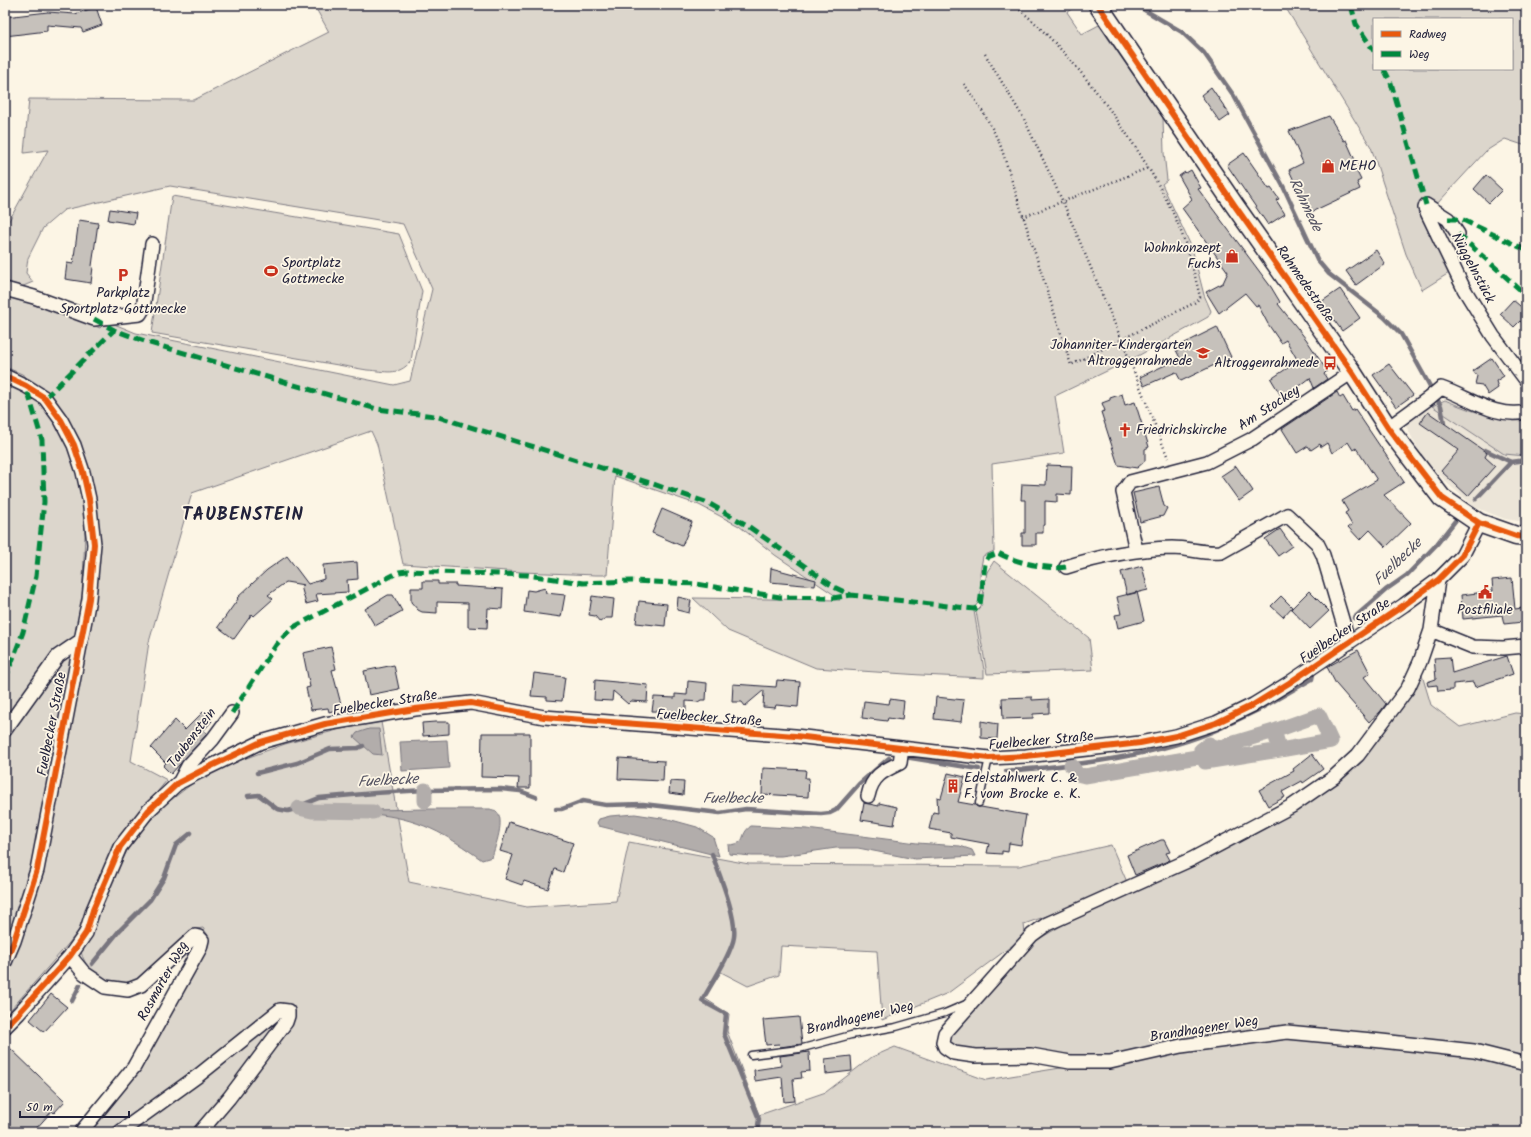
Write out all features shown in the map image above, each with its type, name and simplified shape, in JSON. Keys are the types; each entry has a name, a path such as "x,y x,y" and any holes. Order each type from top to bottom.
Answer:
{"main road":[{"name":"Rahmedestraße","path":"1098,5 1226,193 1352,372 1388,428 1442,498 1479,523 1516,536 1526,537"}],"street":[{"name":"Nüggelnstück","path":"1458,234 1448,219 1426,204 1425,208 1464,289 1493,336 1526,380"},
{"path":"5,290 34,297 94,319 140,314 143,309 152,244"},
{"name":"Am Stockey","path":"1136,550 1123,492 1130,482 1207,462 1252,439 1352,372"},
{"name":"Fuelbecker Straße","path":"5,376 26,386 45,398 61,420 74,445 84,472 89,499 94,544 89,599 37,870 14,941 5,962"},
{"path":"1388,428 1441,388 1502,412 1526,412"},
{"path":"1066,567 1092,559 1136,550 1174,548 1210,554 1221,552 1287,515 1317,543 1323,555 1349,643"},
{"name":"Fuelbecker Straße","path":"5,1027 19,1014 70,956 86,933 93,910 120,848 148,811 178,783 261,742 318,726 415,709 471,703 544,717 779,735 989,758 1026,756 1140,744 1176,736 1216,723 1253,705 1349,643 1438,580 1462,556 1479,523"},
{"name":"Brandhagener Weg","path":"1438,580 1431,630 1420,662 1408,688 1358,755 1334,777 1292,806 1192,860 1047,924 1032,935 973,1001 945,1033 942,1042 945,1047 954,1053 975,1056 1031,1055 1070,1062 1110,1062 1181,1046 1287,1032 1474,1051 1526,1064"},
{"path":"1431,630 1473,647 1503,648 1526,646"},
{"name":"Fuelbecker Straße","path":"5,730 58,656 80,642"},
{"name":"Taubenstein","path":"178,783 188,766 214,739 232,713"},
{"path":"868,796 870,787 875,778 884,771 900,763 902,748"},
{"name":"Rosmarter Weg","path":"70,956 84,973 105,987 128,990 141,985 195,936 202,940 200,948 134,1067 81,1132"},
{"path":"120,1132 199,1075 280,1010 288,1011 286,1022 229,1098 200,1132"}],"lane":[{"name":"Fuelbecker Straße","path":"979,803 989,758"},
{"name":"Brandhagener Weg","path":"751,1055 799,1049 851,1035 896,1027 945,1013 973,1001"}],"path":[{"path":"964,84 991,123 1001,147 1071,365 1122,341 1196,302 1200,297 1193,267 1178,224 1161,189 1114,115 1076,66 1041,28 1014,5"},
{"path":"985,54 1024,118 1063,202 1122,341 1173,472"},
{"path":"1023,217 1148,168"}],"shaded area":[{"path":"314,5 1078,5 1067,12 1082,34 1099,25 1163,118 1164,153 1167,180 1162,184 1192,248 1204,295 1211,311 1208,317 1136,357 1055,396 1064,453 992,464 994,551 983,556 980,573 981,592 978,603 974,608 984,678 816,668 728,631 693,598 840,600 775,555 739,526 699,505 615,476 607,575 522,572 403,564 377,444 371,431 192,493 149,642 131,761 167,780 114,845 95,887 78,931 5,1016 5,980 43,865 87,646 99,559 97,504 92,479 74,432 45,392 22,374 5,367 5,295 57,310 100,328 107,321 136,333 394,385 410,381 432,289 403,224 170,186 64,210 43,228 28,258 26,273 33,282 21,287 5,283 5,228 48,150 24,153 29,99 194,100 329,32"},
{"path":"1284,5 1526,5 1526,146 1505,139 1486,151 1436,205 1434,213 1457,268 1422,290 1406,254 1371,147"},
{"name":"Sportplatz Gottmecke","path":"172,196 399,234 422,291 411,361 401,369 385,372 152,333"},
{"path":"5,382 38,397 59,428 78,471 84,505 85,535 82,600 71,667 33,862 5,945"},
{"path":"1445,400 1465,408 1494,416 1526,416 1526,456 1504,454 1432,406"},
{"path":"1432,406 1504,454 1526,456 1526,522 1505,519 1475,507 1448,484 1421,455 1404,422"},
{"path":"994,561 1089,638 1093,670 987,674 976,611 981,606 987,572"},
{"path":"1422,675 1431,705 1460,727 1515,713 1526,714 1526,1132 89,1132 143,1062 207,943 207,934 203,928 196,929 146,974 130,985 103,979 91,970 82,957 81,952 92,933 105,894 133,839 167,803 197,780 230,764 285,744 341,729 381,722 409,882 527,907 616,901 629,842 749,864 1019,866 1111,845 1127,882 1067,909 1024,924 1025,934 1021,939 948,993 882,1020 877,951 781,946 779,975 748,986 721,972 704,998 729,1014 727,1031 759,1115 826,1092 872,1057 895,1047 986,1080 1085,1064 1089,1056 1033,1051 973,1052 953,1047 948,1040 952,1031 1032,943 1066,923 1211,856 1290,813 1386,728"},
{"path":"369,729 379,729 382,755 373,754 354,737 357,733"},
{"path":"447,740 449,768 402,771 400,742"},
{"path":"490,809 496,811 499,815 500,826 492,857 482,860 444,835 418,823 373,814 373,810"},
{"path":"635,814 668,819 697,827 713,837 719,856 599,826 597,823 599,819 610,816"},
{"path":"751,826 807,829 917,843 960,846 972,850 975,856 915,859 858,848 836,848 781,856 729,854 728,845 739,843 747,829"}],"building":[{"path":"96,7 102,25 83,32 81,28 47,25 47,31 5,36 5,17 48,12 75,14"},
{"path":"1211,87 1230,115 1220,122 1201,95"},
{"name":"MEHO","path":"1329,116 1344,141 1346,140 1359,169 1356,170 1361,180 1357,182 1360,189 1309,213 1289,170 1303,163 1289,131"},
{"path":"1244,153 1269,189 1271,188 1279,199 1276,200 1285,214 1268,225 1227,165"},
{"path":"1191,170 1201,188 1198,189 1271,287 1280,302 1278,304 1306,339 1327,371 1324,374 1327,379 1314,388 1310,378 1283,399 1271,379 1298,361 1286,340 1281,343 1268,324 1258,305 1256,306 1245,293 1219,313 1206,292 1223,283 1228,272 1182,208 1192,199 1179,176"},
{"path":"1486,175 1502,190 1489,203 1474,189"},
{"path":"110,209 136,213 134,224 108,220"},
{"path":"79,220 98,223 91,283 65,279 67,263 73,264"},
{"path":"1376,250 1385,264 1356,285 1346,271"},
{"path":"1340,289 1360,318 1342,331 1321,302"},
{"path":"1513,300 1526,311 1526,326 1520,321 1514,327 1500,314"},
{"name":"Johanniter-Kindergarten Altroggenrahmede","path":"1217,327 1231,357 1181,381 1176,372 1144,386 1140,377 1180,358 1175,348"},
{"path":"1492,358 1504,376 1496,381 1498,388 1488,395 1482,385 1475,384 1477,376 1473,371"},
{"path":"1389,364 1413,395 1396,407 1373,375"},
{"path":"1337,392 1340,398 1343,396 1352,411 1355,409 1404,482 1384,495 1411,523 1386,547 1370,530 1360,540 1348,527 1352,525 1345,513 1348,511 1342,501 1377,480 1356,448 1353,450 1348,442 1332,453 1327,443 1321,447 1320,444 1311,450 1308,446 1297,453 1282,429"},
{"name":"Friedrichskirche","path":"1122,394 1125,405 1135,402 1149,447 1145,449 1145,461 1137,468 1118,465 1101,412 1105,411 1102,403 1110,400 1110,398"},
{"path":"1428,412 1487,453 1485,457 1495,466 1468,496 1441,471 1459,450 1420,423"},
{"path":"1047,465 1072,466 1071,495 1057,494 1057,502 1045,501 1045,525 1043,525 1043,533 1036,533 1036,545 1022,545 1022,533 1025,533 1025,500 1021,500 1022,484 1046,485"},
{"path":"1236,466 1253,491 1239,501 1221,476"},
{"path":"1159,487 1164,506 1167,508 1163,516 1140,522 1133,493"},
{"path":"662,509 692,522 682,546 652,533"},
{"path":"1280,529 1292,546 1278,556 1265,539"},
{"path":"287,556 308,584 324,579 323,565 357,562 358,579 347,580 348,592 316,594 318,601 306,604 301,586 304,585 286,582 268,595 273,599 254,616 252,614 234,639 218,627 238,599 237,598 267,570"},
{"path":"1142,566 1148,590 1127,595 1121,572"},
{"path":"771,568 816,580 815,586 770,582"},
{"path":"1512,578 1515,609 1522,608 1523,622 1504,624 1502,615 1463,619 1461,595 1493,591 1492,580"},
{"path":"423,581 438,581 438,584 456,584 456,586 503,589 502,609 488,608 487,628 468,627 468,603 437,602 437,613 422,612 418,610 411,602 411,588 423,588"},
{"path":"545,588 546,593 565,595 561,617 524,612 527,590 534,591"},
{"path":"1309,591 1329,611 1310,629 1291,609"},
{"path":"1137,592 1144,621 1118,628 1115,615 1121,614 1117,597"},
{"path":"388,595 393,595 402,611 375,626 365,609"},
{"path":"592,596 614,599 612,618 606,618 600,622 595,616 589,615"},
{"path":"1281,596 1292,607 1283,617 1271,606"},
{"path":"678,597 691,600 689,613 677,610"},
{"path":"639,601 667,604 665,626 636,623"},
{"path":"331,647 336,669 332,670 342,708 329,712 328,708 311,710 306,688 310,687 303,653"},
{"path":"1358,650 1370,673 1364,677 1386,704 1369,722 1336,684 1327,667"},
{"path":"1507,656 1513,674 1475,687 1473,682 1453,684 1453,690 1438,691 1437,685 1428,686 1427,682 1436,679 1434,658 1450,657 1452,673"},
{"path":"394,665 399,689 369,695 364,671"},
{"path":"534,673 565,677 562,701 547,700 547,697 531,696"},
{"path":"595,680 648,685 647,702 631,701 628,704 613,691 612,701 594,700"},
{"path":"777,680 800,682 798,707 776,705 775,708 763,707 764,690 745,706 742,702 732,702 733,684 776,687"},
{"path":"688,681 707,683 706,700 701,700 698,702 686,701 686,712 652,711 654,697 675,698 675,694 687,695"},
{"path":"936,697 964,700 961,722 934,719"},
{"path":"1032,697 1032,700 1049,699 1049,713 1033,714 1033,718 1003,719 1002,698"},
{"path":"890,699 904,701 902,720 888,718 887,721 862,718 864,701 889,704"},
{"path":"203,712 212,721 204,730 207,734 171,774 163,766 166,763 151,748 175,720 185,730"},
{"path":"981,721 998,724 997,739 981,738"},
{"path":"449,722 449,734 423,736 422,723"},
{"path":"482,733 530,733 530,788 518,788 519,778 481,777"},
{"path":"1312,754 1323,769 1303,783 1302,781 1282,792 1285,797 1268,806 1259,790 1294,771 1293,769"},
{"path":"619,758 664,761 663,781 618,779"},
{"path":"763,768 806,770 805,778 809,778 808,797 762,794"},
{"path":"948,773 965,777 958,802 1026,815 1021,845 1009,843 1008,852 1002,851 1002,854 987,853 989,844 951,837 951,833 929,829 933,812 938,813 937,797 941,798"},
{"path":"670,781 684,782 683,795 669,793"},
{"path":"864,803 879,806 879,803 897,807 894,825 861,820"},
{"path":"509,822 573,843 563,872 555,869 548,889 524,881 522,885 505,879 513,855 500,851"},
{"path":"1164,840 1170,852 1166,853 1170,860 1135,875 1127,855"},
{"path":"51,994 67,1007 44,1032 30,1020"},
{"path":"799,1017 802,1044 780,1047 779,1044 766,1045 763,1020"},
{"path":"10,1048 65,1101 54,1113 52,1111 33,1132 5,1132 5,1054"},
{"path":"809,1052 810,1071 801,1072 802,1078 793,1079 795,1101 784,1102 782,1077 755,1081 754,1070 781,1066 780,1056"},
{"path":"851,1056 852,1071 826,1074 825,1059"}],"waterway":[{"name":"Rahmede","path":"1136,5 1182,32 1204,53 1234,96 1283,186 1318,261 1329,274 1384,317 1401,334 1441,406 1444,423"},
{"name":"Rahmede","path":"1485,450 1511,462 1526,460"},
{"name":"Fuelbecke","path":"1476,499 1511,462"},
{"name":"Fuelbecke","path":"1354,618 1387,589 1407,575 1437,544 1455,521"},
{"name":"Fuelbecke","path":"1313,658 1317,647"},
{"name":"Fuelbecke","path":"1231,723 1258,710 1312,679 1313,674"},
{"path":"1319,715 1331,741 1280,750 1274,731 1319,715"},
{"name":"Fuelbecke","path":"1006,771 1061,766 1144,753 1172,746 1223,727"},
{"path":"1071,765 1077,774 1085,776 1203,756 1201,750 1209,744 1211,750 1274,731 1280,750 1205,762 1203,756"},
{"path":"257,773 297,763 330,749 358,748 363,746"},
{"name":"Fuelbecke","path":"905,757 979,769"},
{"name":"Fuelbecke","path":"556,809 562,809 583,801 606,805 643,804 720,813 746,809 821,814 830,813 836,810 859,784 889,758"},
{"name":"Fuelbecke","path":"248,796 259,795 277,809 288,811 299,808 304,804 319,798 425,790 501,789 520,791 536,797"},
{"path":"425,790 425,801"},
{"path":"299,808 312,811 373,812"},
{"name":"Fuelbecke","path":"92,964 119,931 150,900 164,878 176,845 191,833"},
{"path":"712,854 733,918 734,937 729,952 702,1001 726,1014 724,1034 759,1119 757,1132"},
{"name":"Fuelbecke","path":"72,1001 80,985"}],"marked path":[{"path":"1351,5 1356,24 1373,50"},
{"path":"1384,70 1391,83 1426,205"},
{"path":"1448,219 1461,219 1526,250"},
{"path":"1458,234 1526,295"},
{"path":"94,319 114,330 150,343 377,409 435,416 653,484 708,503 745,524 834,587 851,595 975,609 980,605 985,564 988,557 998,553 1013,559 1041,566 1059,568 1066,567"},
{"path":"45,398 114,330"},
{"path":"5,680 23,632 36,576 44,502 42,440 26,386"},
{"path":"232,713 276,645 292,628 399,572 527,575 583,583 631,581 696,584 780,597 833,598 851,595"}],"cycle path":[{"path":"1098,5 1235,206 1352,372 1388,428 1442,498 1479,523 1516,536 1526,537"},
{"path":"5,376 26,386 45,398 61,420 74,445 83,472 89,499 94,544 89,599 37,870 14,941 5,962"},
{"path":"5,1027 70,956 86,933 93,910 120,847 148,811 178,783 261,742 325,724 415,709 471,703 544,717 795,736 989,758 1026,756 1140,743 1176,736 1216,723 1253,705 1289,683 1404,605 1438,580 1462,556 1479,523"}],"place":[{"name":"MEHO","path":"1328,166"},
{"name":"Wohnkonzept Fuchs","path":"1232,256"},
{"name":"Sportplatz Gottmecke","path":"271,271"},
{"name":"Parkplatz Sportplatz Gottmecke","path":"123,275"},
{"name":"Johanniter-Kindergarten Altroggenrahmede","path":"1203,353"},
{"name":"Altroggenrahmede","path":"1330,363"},
{"name":"Friedrichskirche","path":"1125,430"},
{"name":"Postfiliale","path":"1485,592"},
{"name":"Edelstahlwerk C. & F. vom Brocke e. K.","path":"953,786"}],"district":[{"name":"TAUBENSTEIN","path":"243,515"}]}
